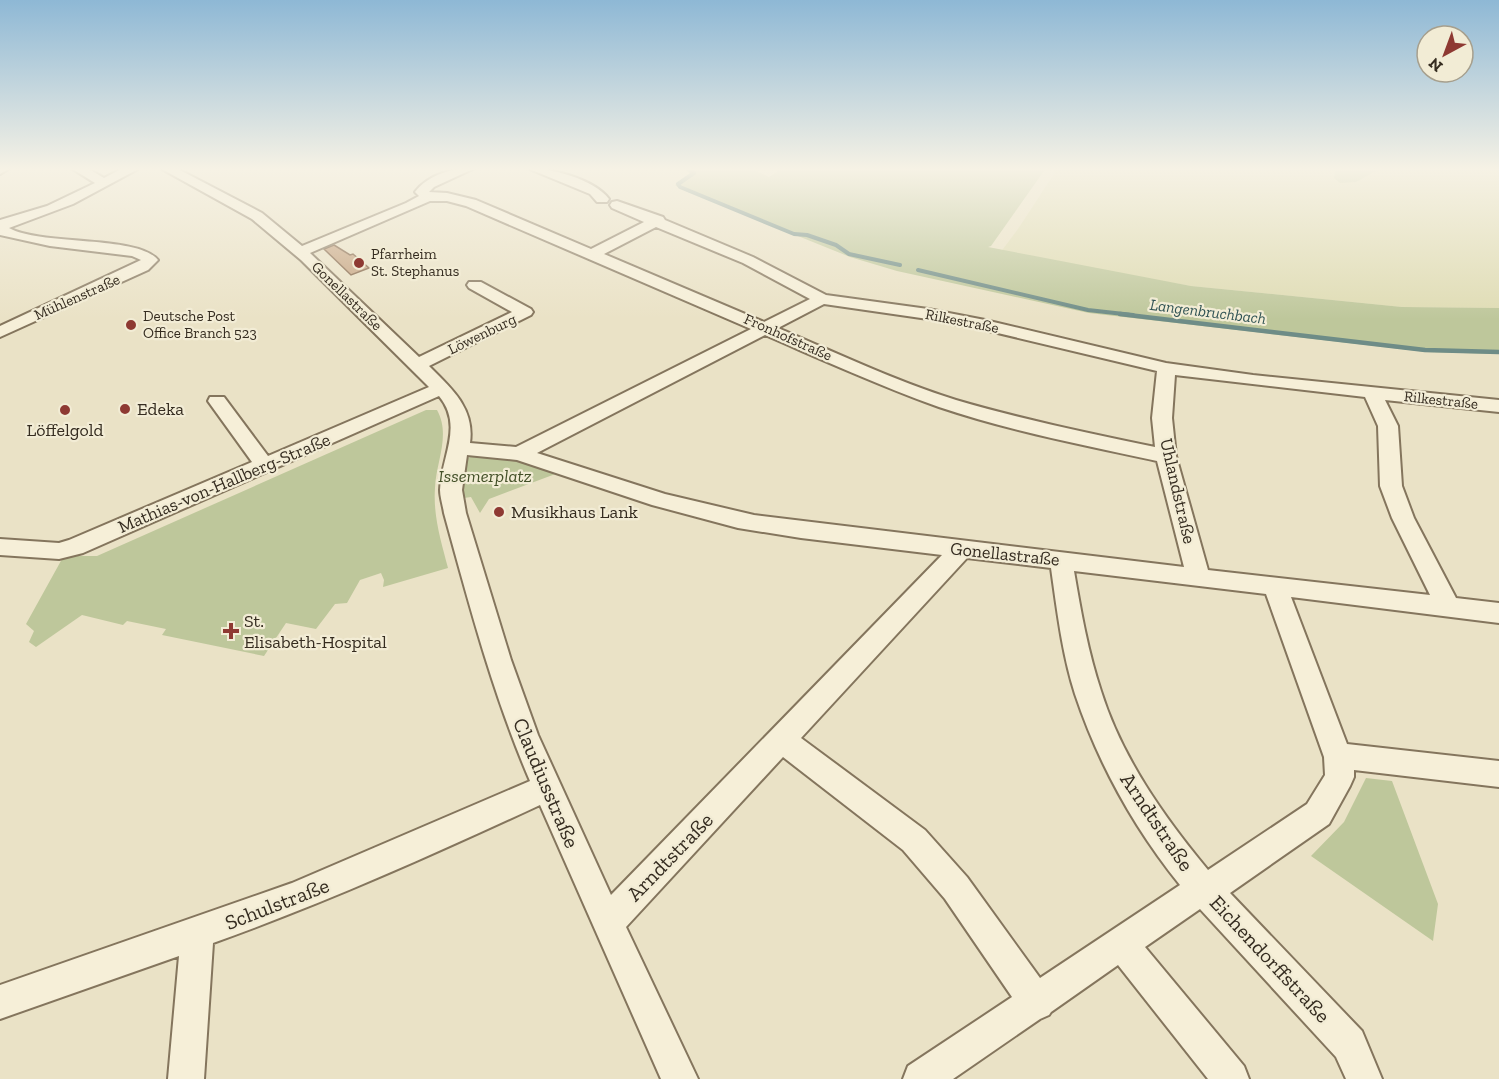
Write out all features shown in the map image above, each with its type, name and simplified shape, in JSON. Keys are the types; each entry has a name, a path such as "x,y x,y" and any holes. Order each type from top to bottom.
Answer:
{"street":[{"path":"1,224 19,218"},
{"name":"Gonellastraße","path":"259,218 300,252 442,388 454,404 461,421 455,461"},
{"path":"300,252 381,218"},
{"name":"Fronhofstraße","path":"508,218 766,327 885,380 957,406 1039,429 1166,456"},
{"path":"653,218 748,260 822,299"},
{"path":"593,254 658,220"},
{"name":"Mühlenstraße","path":"0,332 143,267 149,258 134,252 50,242 7,233 2,229 1,224"},
{"name":"Löwenburg","path":"418,365 525,312 475,285"},
{"path":"455,461 519,454 822,299"},
{"name":"Rilkestraße","path":"822,299 918,312 985,325 1166,368 1252,380 1499,406"},
{"name":"Uhlandstraße","path":"1166,368 1162,418 1166,456 1198,577"},
{"name":"Mathias-von-Hallberg-Straße","path":"0,547 59,551 75,547 442,388"},
{"path":"1372,393 1388,426 1391,486 1403,518 1448,607"},
{"path":"218,401 264,465"},
{"name":"Gonellastraße","path":"519,454 707,513 823,533 1499,613"},
{"name":"Claudiusstraße","path":"455,461 451,490 455,515 498,660 524,735 607,923 680,1079"},
{"name":"Arndtstraße","path":"607,923 963,549"},
{"name":"Arndtstraße","path":"937,1074 1203,888 1174,853 1140,804 1110,747 1088,693 1073,636 1061,560"},
{"name":"Eichendorffstraße","path":"1275,587 1338,757 1340,777 1318,814 1217,883 1203,888 1349,1044 1364,1079"},
{"path":"782,740 914,840 956,888 1036,1003"},
{"path":"1338,757 1364,757 1499,774"},
{"name":"Schulstraße","path":"0,1002 292,899 391,858 547,788"},
{"path":"186,1079 197,934"},
{"path":"1122,944 1232,1079"}],"shaded area":[{"path":"1025,218 1499,218 1499,308 1402,307 1191,286 1000,253"}],"green space":[{"path":"754,218 1010,218 988,247 1191,286 1402,307 1499,308 1499,354 1427,352 1089,313 897,271 850,257"},
{"path":"426,410 437,410 443,429 442,449 436,478 435,509 448,568 383,587 384,580 381,573 360,580 347,603 335,604 316,629 286,623 264,656 162,635 166,629 127,621 123,625 82,615 36,647 29,642 34,631 26,624 62,559 97,556"},
{"name":"Issemerplatz","path":"474,455 512,457 558,473 489,499 480,513 471,497 464,498 466,459"},
{"path":"1366,778 1392,781 1438,904 1433,941 1311,856 1344,822"}],"building":[{"name":"Pfarrheim St. Stephanus","path":"334,245 350,255 353,254 369,268 351,275 324,249"}],"waterway":[{"name":"Langenbruchbach","path":"756,218 794,234 807,235 836,245 849,254 900,265"},
{"name":"Langenbruchbach","path":"918,270 1088,310 1133,315"},
{"name":"Langenbruchbach","path":"1120,314 1425,350 1499,352"}],"place":[{"name":"Pfarrheim St. Stephanus","path":"359,263"},
{"name":"Deutsche Post Office Branch 523","path":"131,325"},
{"name":"Edeka","path":"125,409"},
{"name":"Löffelgold","path":"65,410"},
{"name":"Musikhaus Lank","path":"499,512"},
{"name":"St. Elisabeth-Hospital","path":"231,631"}]}
